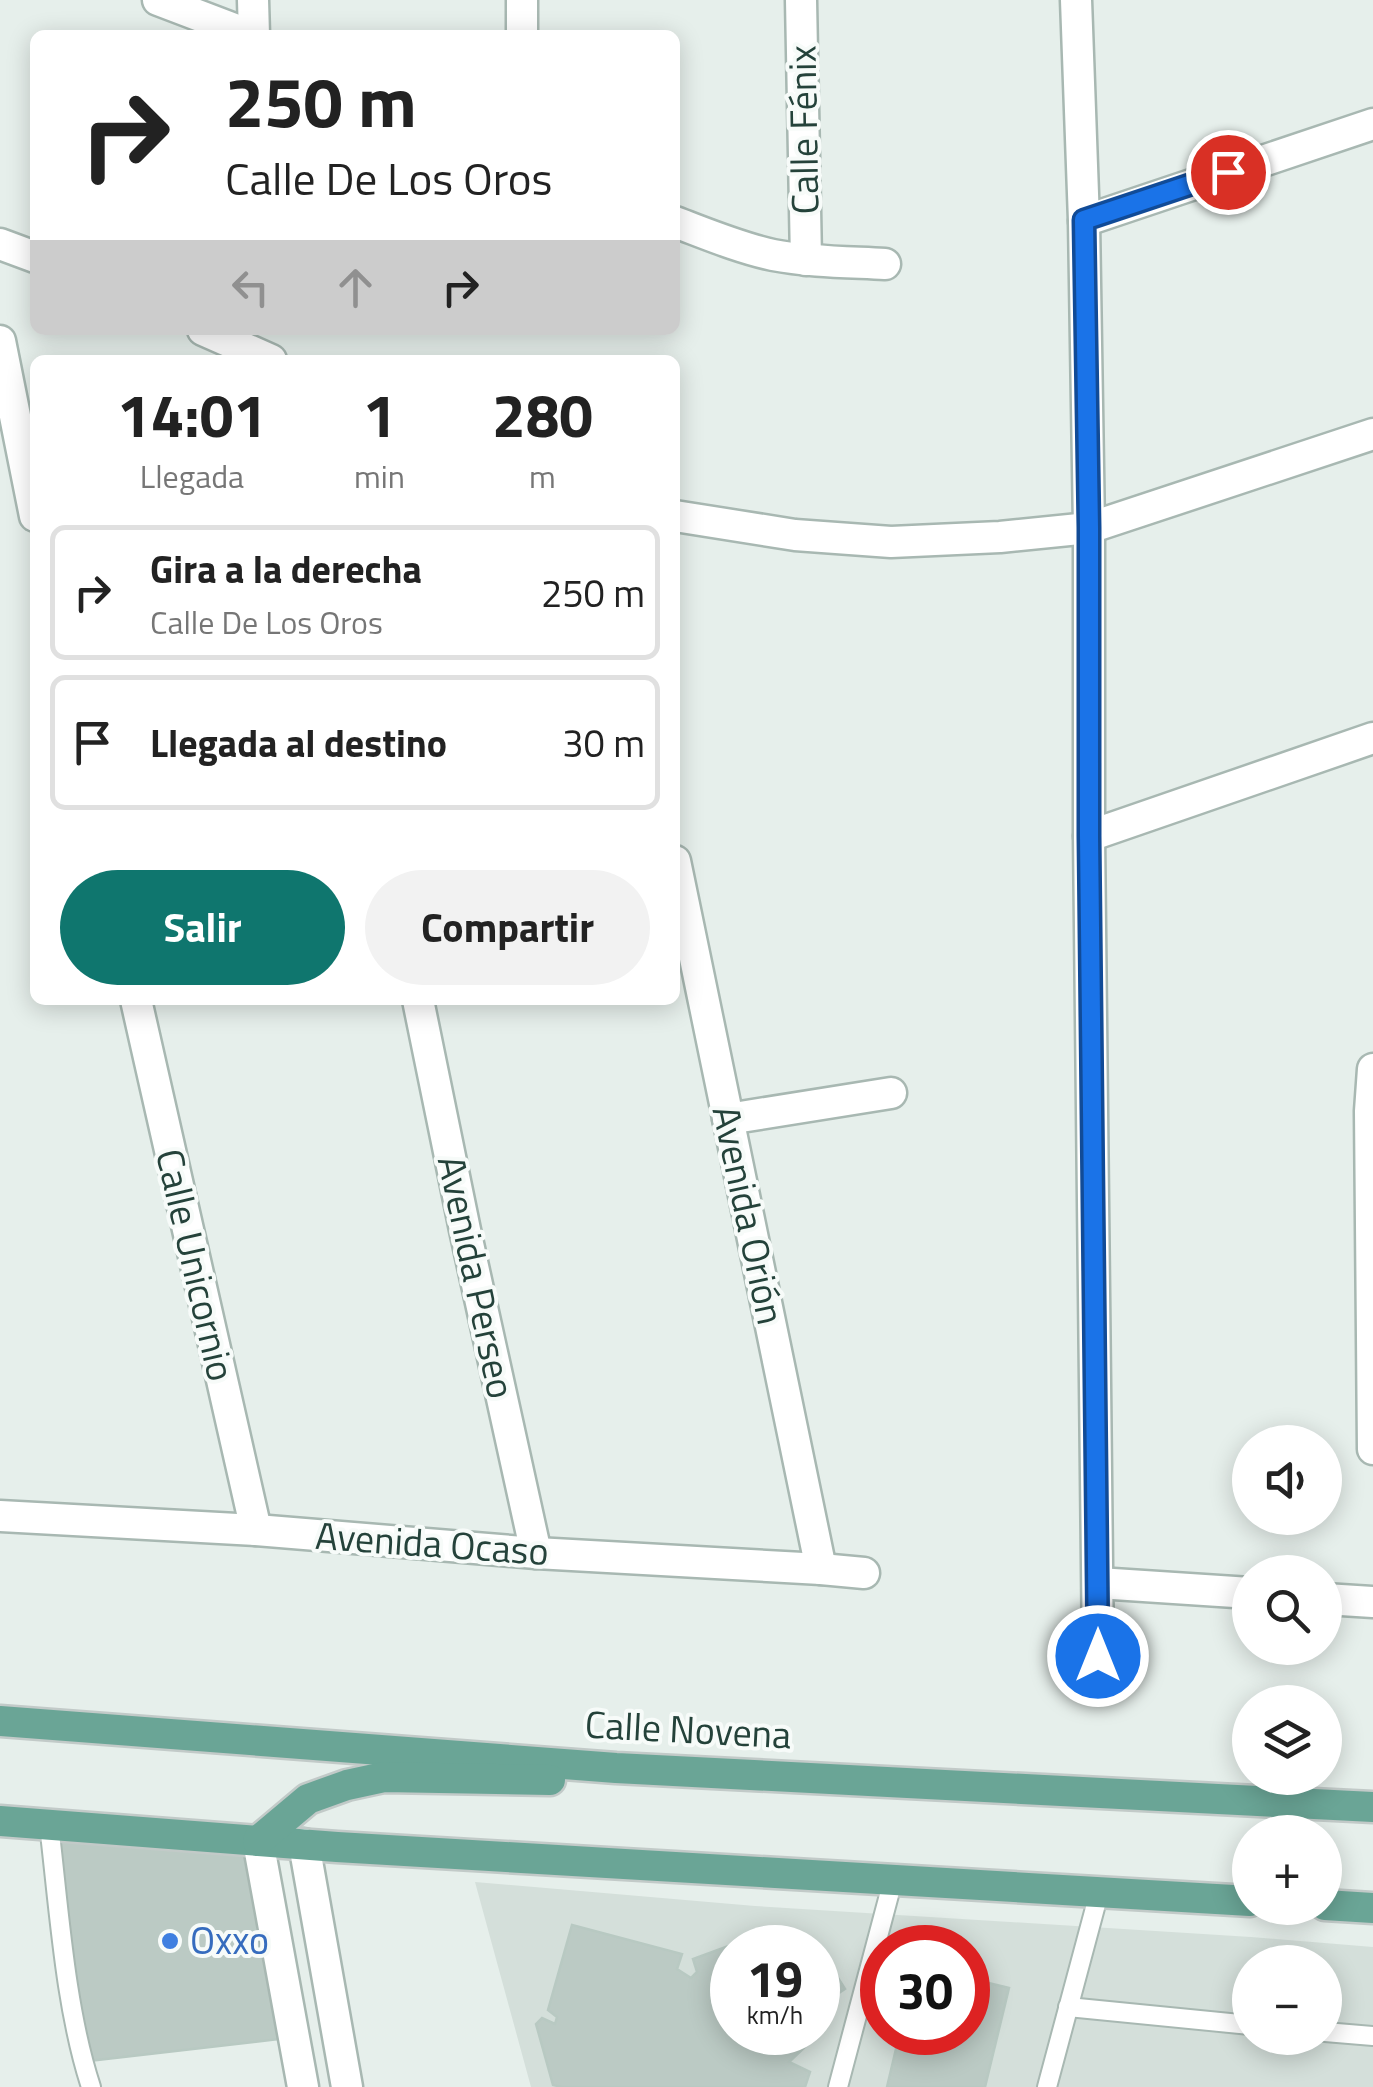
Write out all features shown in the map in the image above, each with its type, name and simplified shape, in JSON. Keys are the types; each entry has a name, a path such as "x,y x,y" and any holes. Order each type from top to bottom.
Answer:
{"main road":[{"name":"Calle Novena","path":"0,1721 616,1768 1373,1807"},
{"path":"258,1841 308,1799 384,1777 542,1782 616,1768"},
{"path":"0,1822 1232,1900"},
{"path":"1342,1906 1373,1908"}],"street":[{"path":"158,0 239,30"},
{"path":"252,30 253,0"},
{"path":"522,0 522,30"},
{"name":"Calle Fénix","path":"801,0 806,260"},
{"path":"1076,0 1089,528 1098,1656"},
{"path":"1084,220 1373,124"},
{"path":"680,224 771,254 885,264"},
{"path":"0,244 30,256"},
{"path":"214,335 260,355"},
{"path":"0,341 30,491"},
{"path":"680,517 794,536 891,542 1089,528 1373,434"},
{"path":"1089,836 1373,738"},
{"name":"Avenida Orión","path":"680,885 821,1569"},
{"name":"Calle Unicornio","path":"137,1005 256,1530"},
{"name":"Avenida Perseo","path":"419,1005 536,1553"},
{"path":"1373,1068 1373,1449"},
{"path":"728,1119 891,1093"},
{"name":"Avenida Ocaso","path":"0,1516 864,1573"},
{"path":"1098,1583 1232,1593"},
{"path":"1342,1599 1373,1602"},
{"path":"258,1841 302,2087"},
{"path":"304,1844 347,2087"}],"lane":[{"path":"49,1825 72,2002 91,2087"},
{"path":"838,2087 894,1880"},
{"path":"1047,2087 1099,1892"},
{"path":"1068,2007 1232,2023"},
{"path":"1342,2033 1373,2036"}],"shaded area":[{"path":"475,1882 755,1906 1373,1947 1373,2087 531,2087"}],"building":[{"name":"Oxxo","path":"55,1831 253,1845 288,2038 88,2061"},
{"path":"572,1925 682,1954 677,1969 691,1978 697,1972 693,1959 710,1953 710,2055 796,2055 789,2062 810,2072 805,2087 553,2085 536,2024 542,2018 555,2024 557,2017 548,2010"},
{"path":"990,1983 1009,1988 985,2087 887,2087 895,2055 990,2055"}],"place":[{"name":"Oxxo","path":"170,1941"}],"route":[{"path":"1098,1656 1084,220 1228,172"}]}
